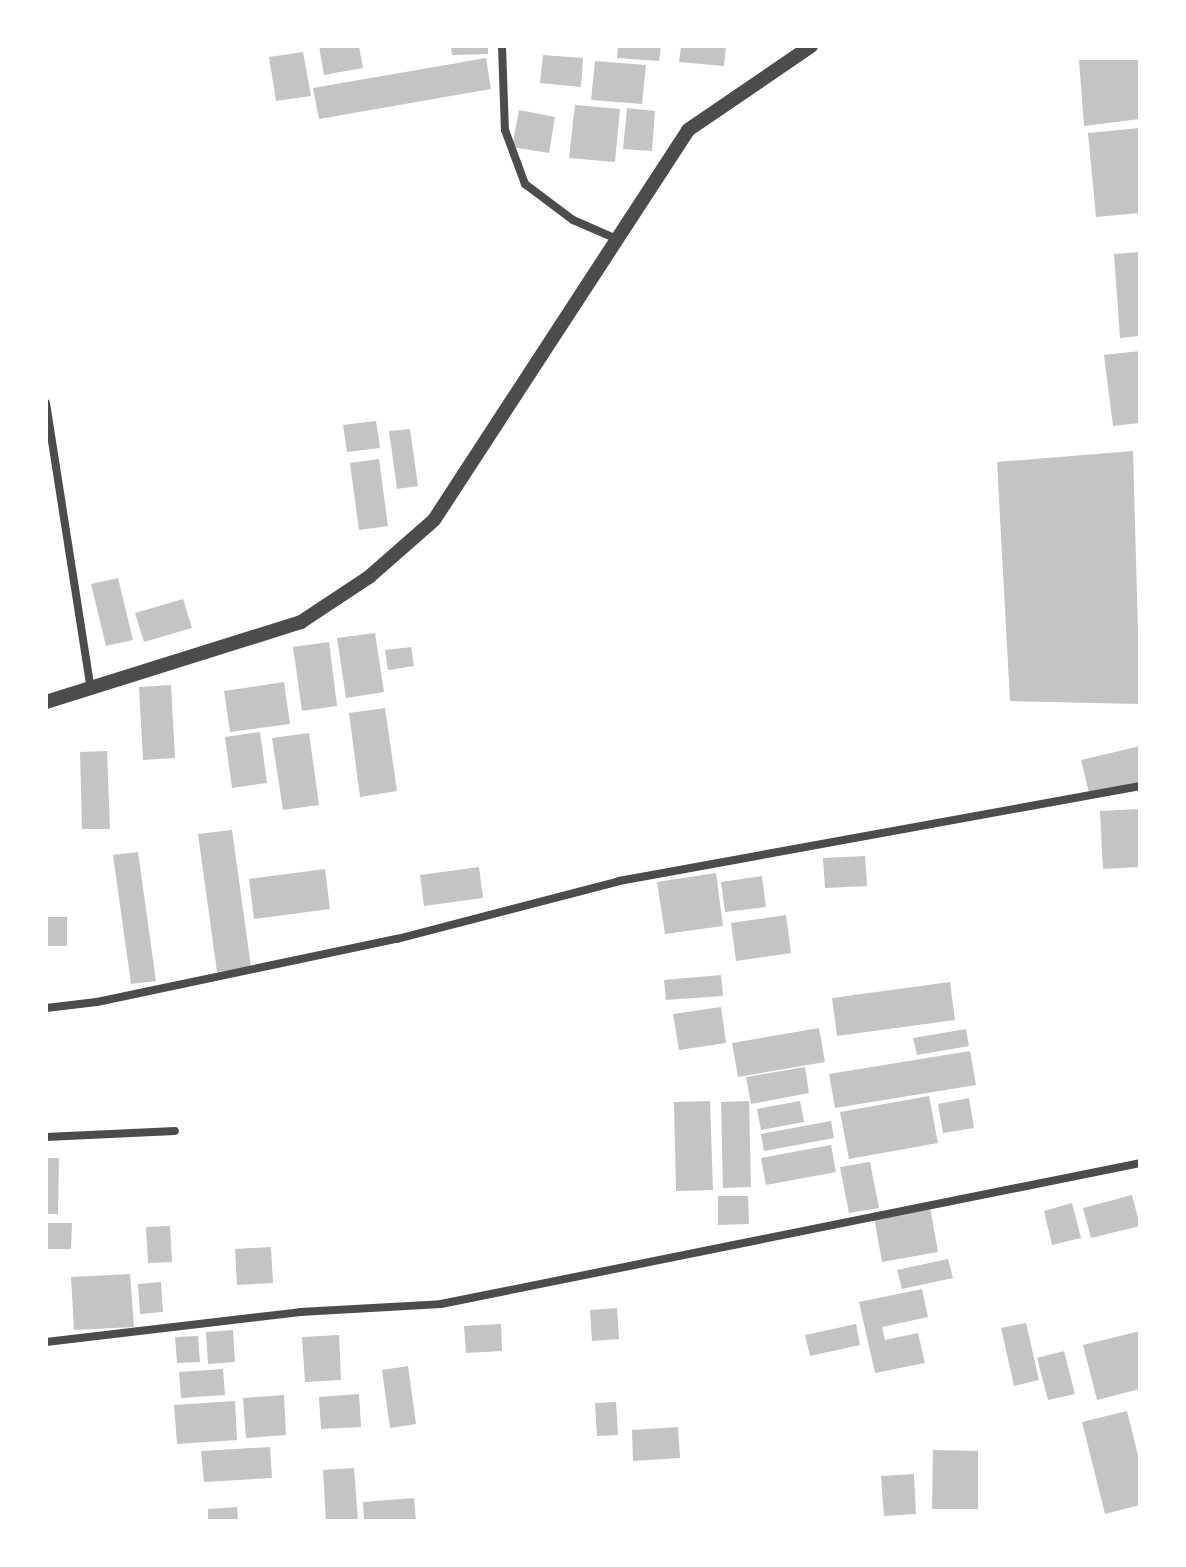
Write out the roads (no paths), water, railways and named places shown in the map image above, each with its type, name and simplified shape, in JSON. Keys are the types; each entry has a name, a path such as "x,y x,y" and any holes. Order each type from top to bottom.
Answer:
{"street":[{"path":"502,46 505,130 525,184 573,220 617,239"},
{"path":"46,702 301,622 369,577 434,520 688,130 811,46"},
{"path":"46,403 91,690"},
{"path":"46,1008 97,1002 397,939 619,881 1140,786"},
{"path":"46,1137 175,1131"},
{"path":"46,1342 300,1312 441,1304 1140,1163"}]}
